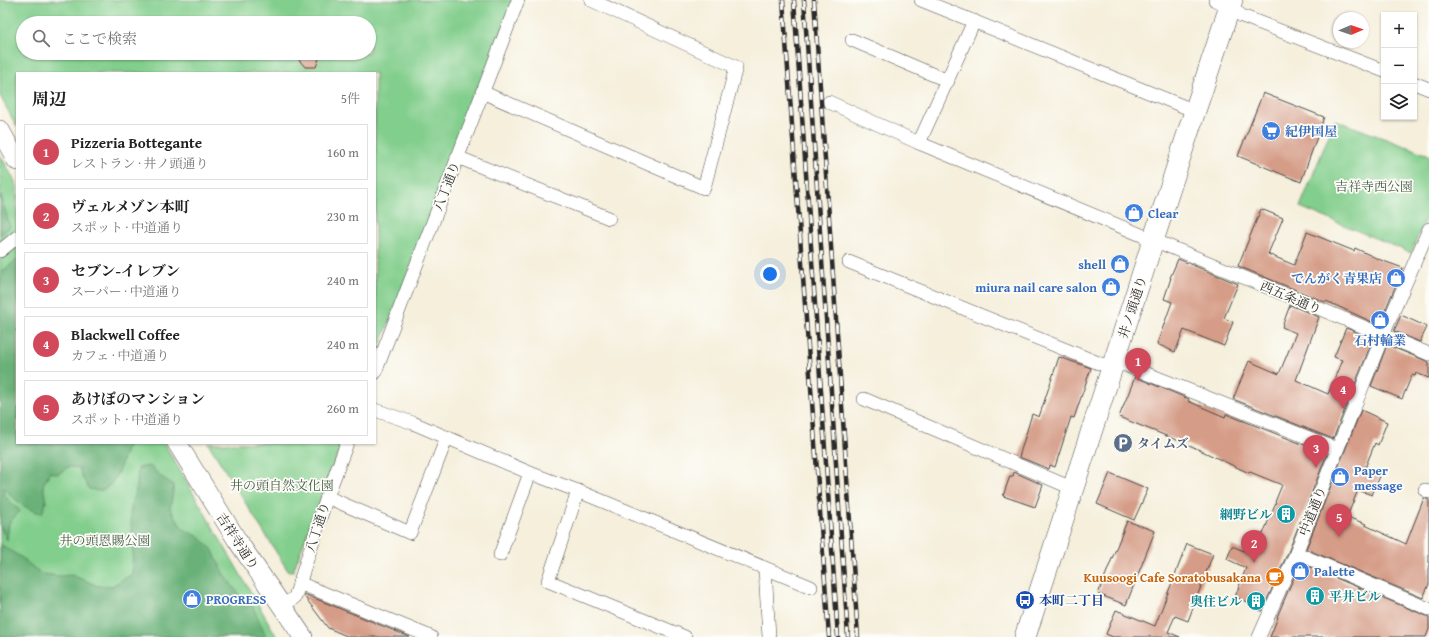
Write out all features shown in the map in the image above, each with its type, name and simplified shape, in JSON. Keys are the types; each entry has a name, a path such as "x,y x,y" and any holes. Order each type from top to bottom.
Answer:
{"main road":[{"name":"井ノ頭通り","path":"1025,637 1195,111 1226,2"},
{"path":"0,130 16,159"},
{"name":"吉祥寺通り","path":"178,444 226,524 303,637"}],"street":[{"name":"八丁通り","path":"376,369 518,0"},
{"path":"482,92 704,188 736,67 592,0"},
{"path":"922,0 1195,111"},
{"path":"1226,2 1242,16 1381,70"},
{"path":"920,143 974,21"},
{"path":"852,40 948,81"},
{"path":"1416,84 1429,89"},
{"name":"西五条通り","path":"829,102 920,143 1429,354"},
{"path":"457,157 609,218"},
{"name":"中道通り","path":"1259,637 1296,553 1337,449 1429,229"},
{"path":"0,251 16,239"},
{"path":"849,262 1101,364 1125,365 1337,449"},
{"path":"864,399 1074,489"},
{"path":"376,410 447,437 530,473 578,491 811,587"},
{"path":"327,497 410,533 447,437"},
{"name":"八丁通り","path":"282,607 295,597 327,497 347,444"},
{"path":"500,555 530,473"},
{"path":"578,491 548,581 685,637"},
{"path":"1296,553 1429,609"},
{"path":"765,568 769,637"},
{"path":"299,583 431,637"}],"green space":[{"path":"0,0 514,0 376,356 376,72 16,72 16,125 0,96"},
{"name":"吉祥寺西公園","path":"1335,120 1429,155 1429,210 1411,253 1300,207"},
{"name":"井の頭恩賜公園","path":"0,154 16,183 16,444 165,444 277,637 0,637"},
{"path":"0,192 10,227 0,235"},
{"path":"16,260 16,444 128,444 115,478 105,489 99,491 89,489 79,468 68,467 58,474 50,472 43,485 46,502 42,513 24,506 3,488 4,495 20,511 9,523 7,540 0,526 0,272"},
{"name":"井の頭自然文化園","path":"209,444 342,444 293,571 288,571"},
{"path":"150,466 163,478 174,485 170,509 182,528 199,537 212,549 223,573 243,600 253,607 265,637 0,637 0,543 22,558 41,574 61,576 72,575 98,586 112,586 132,574 133,542 130,512 137,486 138,468"}],"building":[{"path":"299,60 318,60 316,67 305,67"},
{"path":"1263,93 1324,117 1301,182 1238,156"},
{"path":"1261,209 1283,218 1268,254 1294,265 1307,232 1354,251 1355,248 1378,259 1403,268 1379,325 1326,301 1325,302 1238,266"},
{"path":"1178,259 1238,284 1224,318 1233,322 1224,346 1184,330 1175,352 1157,344 1172,302 1164,299 1170,278"},
{"path":"1290,305 1319,317 1296,380 1328,394 1342,360 1334,357 1346,328 1373,339 1333,439 1233,399 1249,361 1279,374 1296,333 1282,327"},
{"path":"1401,315 1427,327 1420,342 1394,331"},
{"path":"1387,345 1429,362 1429,378 1416,373 1415,376 1412,375 1402,399 1371,386"},
{"path":"1059,357 1091,368 1074,418 1071,417 1055,467 1050,465 1049,469 1019,457 1032,414 1039,417"},
{"path":"1135,377 1189,399 1188,401 1225,417 1226,414 1327,454 1289,550 1262,611 1254,608 1255,605 1235,597 1246,568 1227,559 1232,546 1251,554 1260,533 1263,534 1282,485 1250,472 1249,473 1189,445 1119,417"},
{"path":"1361,410 1387,422 1378,445 1375,443 1365,468 1381,474 1372,495 1358,490 1347,517 1366,524 1365,525 1406,544 1424,498 1429,500 1429,584 1423,598 1306,549"},
{"path":"1014,472 1043,485 1035,507 1003,496 1010,476 1013,476"},
{"path":"1110,473 1148,489 1134,520 1097,504"},
{"path":"1127,521 1155,531 1126,605 1098,594"},
{"path":"1187,544 1213,554 1188,621 1175,616 1168,632 1180,637 1113,637 1106,634 1116,610 1155,626"},
{"path":"1300,563 1429,617 1429,629 1426,637 1270,637"},
{"path":"304,594 410,637 349,637 328,628"}],"railway":[{"path":"783,0 829,637"},
{"path":"794,0 838,637"},
{"path":"804,0 848,637"},
{"path":"814,0 858,637"}],"place":[{"name":"紀伊国屋","path":"1271,131"},
{"name":"Clear","path":"1134,213"},
{"name":"shell","path":"1120,264"},
{"name":"でんがく青果店","path":"1396,278"},
{"name":"miura nail care salon","path":"1111,287"},
{"name":"石村輪業","path":"1380,320"},
{"name":"Pizzeria Bottegante","path":"1138,381"},
{"name":"Blackwell Coffee","path":"1343,409"},
{"name":"タイムズ","path":"1123,443"},
{"name":"セブン-イレブン","path":"1316,468"},
{"name":"Paper message","path":"1340,477"},
{"name":"網野ビル","path":"1286,514"},
{"name":"あけぼのマンション","path":"1339,537"},
{"name":"ヴェルメゾン本町","path":"1254,563"},
{"name":"Palette","path":"1300,571"},
{"name":"Kuusoogi Cafe Soratobusakana","path":"1275,577"},
{"name":"平井ビル","path":"1315,596"},
{"name":"PROGRESS","path":"192,599"},
{"name":"本町二丁目","path":"1025,600"},
{"name":"奥住ビル","path":"1256,601"}]}
